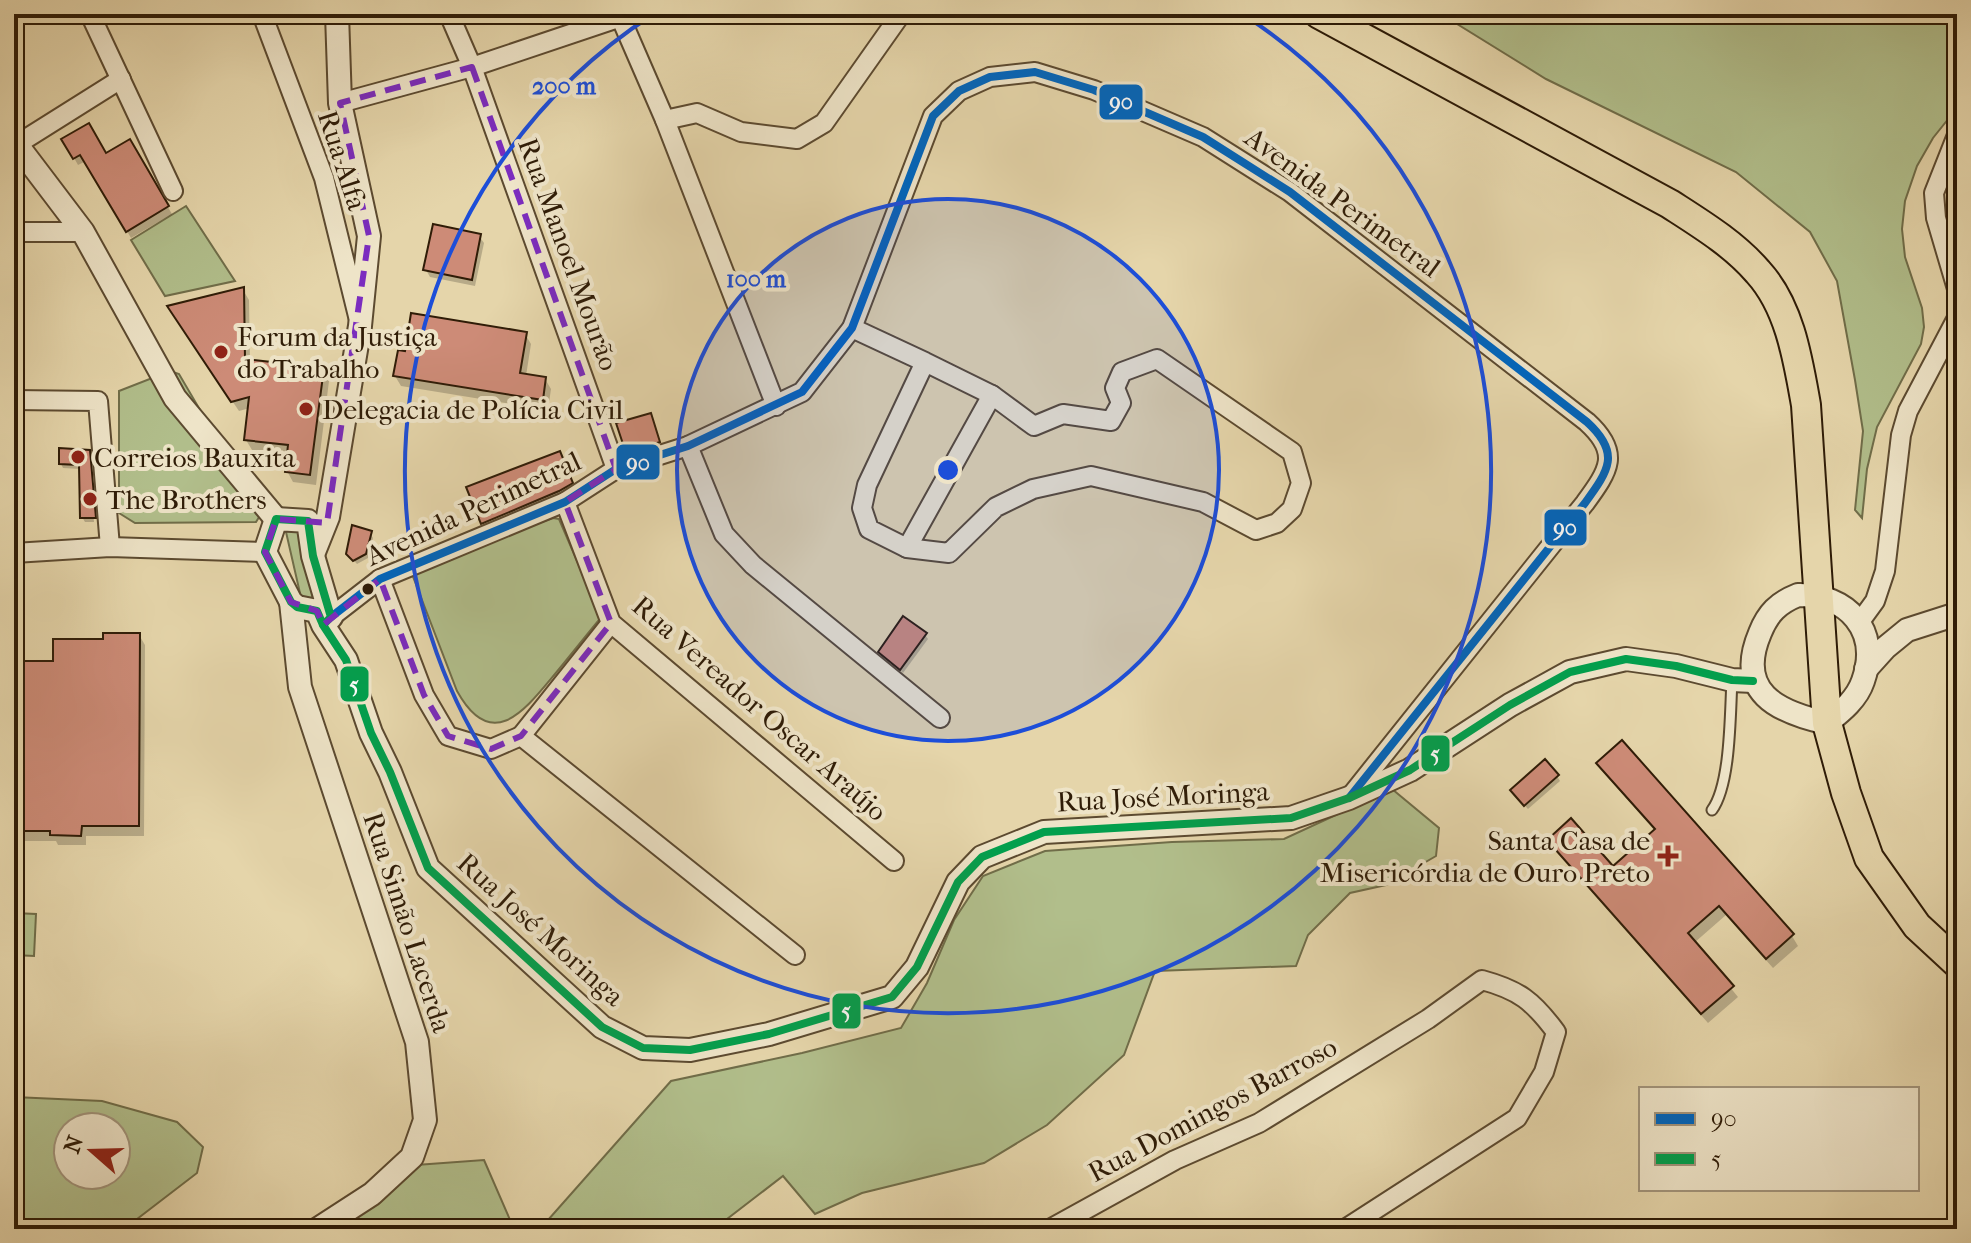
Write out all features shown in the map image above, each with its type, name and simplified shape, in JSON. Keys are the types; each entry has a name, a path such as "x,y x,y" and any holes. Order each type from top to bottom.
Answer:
{"main road":[{"path":"1319,14 1670,204 1721,237 1760,273 1784,314 1798,360 1803,390 1827,723 1846,793 1869,858 1917,926 1957,963"}],"street":[{"path":"90,14 173,191"},
{"name":"Rua Alfa","path":"262,14 324,178 360,326"},
{"path":"300,687 324,618 313,556 318,519 360,326 369,236 340,103 337,14"},
{"name":"Rua Manoel Mourão","path":"449,14 472,67 616,469"},
{"path":"665,120 697,113 741,132 797,139 824,123 901,14"},
{"path":"340,103 472,67 620,16 665,120 776,406"},
{"name":"Avenida Perimetral","path":"324,618 380,579 565,502 616,469 688,446 802,392 852,328 933,116 959,91 990,77 1035,72 1094,90 1203,137 1253,168 1302,202 1602,436 1609,450 1600,483 1349,798"},
{"path":"121,79 15,143 83,232 175,398 276,519"},
{"path":"1957,135 1934,193 1936,218 1957,289"},
{"path":"14,232 83,232"},
{"path":"1859,623 1875,601 1885,571 1901,435 1908,411 1957,318"},
{"path":"852,328 925,362 992,395 1034,426 1063,414 1111,421 1121,403 1115,388 1122,372 1157,359 1292,452 1301,483 1292,509 1277,523 1256,530 1203,502 1091,476 1033,489 996,507 949,553 907,548 869,529 862,508 867,485 925,362"},
{"path":"907,548 992,395"},
{"path":"14,400 98,401 110,547"},
{"path":"688,446 724,534 753,565 940,718"},
{"name":"Rua Vereador Oscar Araújo","path":"565,502 611,623 894,861"},
{"path":"276,519 318,519"},
{"path":"276,519 265,552 291,602 324,618"},
{"path":"14,553 110,547 265,552"},
{"path":"380,579 424,695 448,736 491,749 521,736 611,623"},
{"path":"1866,669 1864,636 1847,607 1818,595 1798,595 1782,601 1768,615 1742,680 1772,703 1799,717 1827,723 1855,696 1866,669 1907,630 1957,614"},
{"name":"Rua Simão Lacerda","path":"291,602 300,687 417,1042 425,1120 412,1157 372,1194 318,1229"},
{"name":"Rua José Moringa","path":"324,618 346,660 371,733 428,868 602,1027 643,1048 690,1050 769,1034 892,997 917,967 958,882 982,857 1044,832 1291,818 1349,798 1410,770 1510,705 1570,672 1626,659 1742,680"},
{"path":"1859,623 1907,630"},
{"path":"521,736 795,955"},
{"name":"Rua Domingos Barroso","path":"1050,1229 1175,1160 1259,1123 1428,1019 1482,980 1511,988 1542,1012 1556,1032 1544,1072 1517,1118 1345,1229"}],"lane":[{"path":"1712,810 1719,797 1742,680"}],"highlighted area":[{"path":"472,67 616,469 565,502 611,623 521,736 491,749 448,736 424,695 380,579 323,625 317,611 291,602 265,552 276,519 327,523 369,236 340,103"}],"green space":[{"path":"1441,14 1957,14 1957,108 1933,138 1917,166 1905,201 1902,229 1905,257 1922,308 1924,327 1921,344 1877,427 1867,469 1862,518 1855,510 1863,431 1837,281 1810,232 1736,172 1546,79"},
{"path":"186,206 235,281 165,296 131,240"},
{"path":"170,371 179,374 261,514 256,522 135,523 119,513 119,391"},
{"path":"553,518 559,519 599,612 599,620 544,688 520,712 508,720 495,723 483,720 470,710 457,691 412,574 419,565"},
{"path":"297,525 324,599 302,602 286,532"},
{"path":"1392,789 1439,828 1436,856 1386,885 1350,893 1308,935 1296,966 1155,971 1124,1055 1047,1125 984,1163 862,1193 815,1214 783,1176 714,1229 540,1229 671,1081 901,1028 927,983 954,920 983,876 1045,851 1172,842 1284,839"},
{"path":"14,913 36,914 34,956 14,955"},
{"path":"14,1097 102,1101 177,1122 203,1147 197,1173 124,1229 14,1229"},
{"path":"484,1160 514,1229 340,1229 344,1209 416,1165"}],"building":[{"path":"89,123 106,153 130,139 169,206 126,232 80,155 73,159 61,139"},
{"path":"433,224 481,234 472,280 423,270"},
{"path":"244,287 245,359 324,368 310,475 285,472 288,445 244,440 249,397 231,402 167,306"},
{"path":"411,313 527,332 520,373 546,377 543,400 393,376 398,350 405,351"},
{"path":"651,413 660,442 626,453 616,423"},
{"path":"59,448 90,450 96,518 80,518 79,465 59,464"},
{"path":"560,451 573,483 481,524 466,487"},
{"path":"352,525 372,531 366,554 353,561 346,554"},
{"path":"903,616 927,633 900,670 878,652"},
{"path":"103,633 140,633 139,826 82,826 81,836 50,835 50,831 14,831 14,661 53,661 53,639 103,639"},
{"path":"1622,740 1794,934 1766,959 1719,906 1688,933 1734,986 1701,1014 1547,840 1571,818 1613,866 1655,829 1596,763"},
{"path":"1545,759 1559,775 1524,806 1510,790"}],"transit line":[{"name":"90","path":"331,617 380,579 565,502 616,469 688,446 802,392 852,328 933,116 959,91 990,77 1035,72 1094,90 1203,137 1290,192 1587,422 1604,443 1608,462 1585,503 1349,798"},
{"name":"5","path":"323,625 331,617 313,556 308,521 276,519 265,552 291,602 297,607 317,611 323,625 346,660 371,733 428,868 602,1027 643,1048 690,1050 769,1034 892,997 917,967 958,882 982,857 1044,832 1291,818 1349,798 1410,770 1510,705 1570,672 1626,659 1676,666 1732,680 1753,681"}],"place":[{"name":"Forum da Justiça do Trabalho","path":"221,352"},
{"name":"Delegacia de Polícia Civil","path":"306,409"},
{"name":"Correios Bauxita","path":"78,457"},
{"name":"The Brothers","path":"90,499"},
{"name":"Santa Casa de Misericórdia de Ouro Preto","path":"1668,856"}]}
